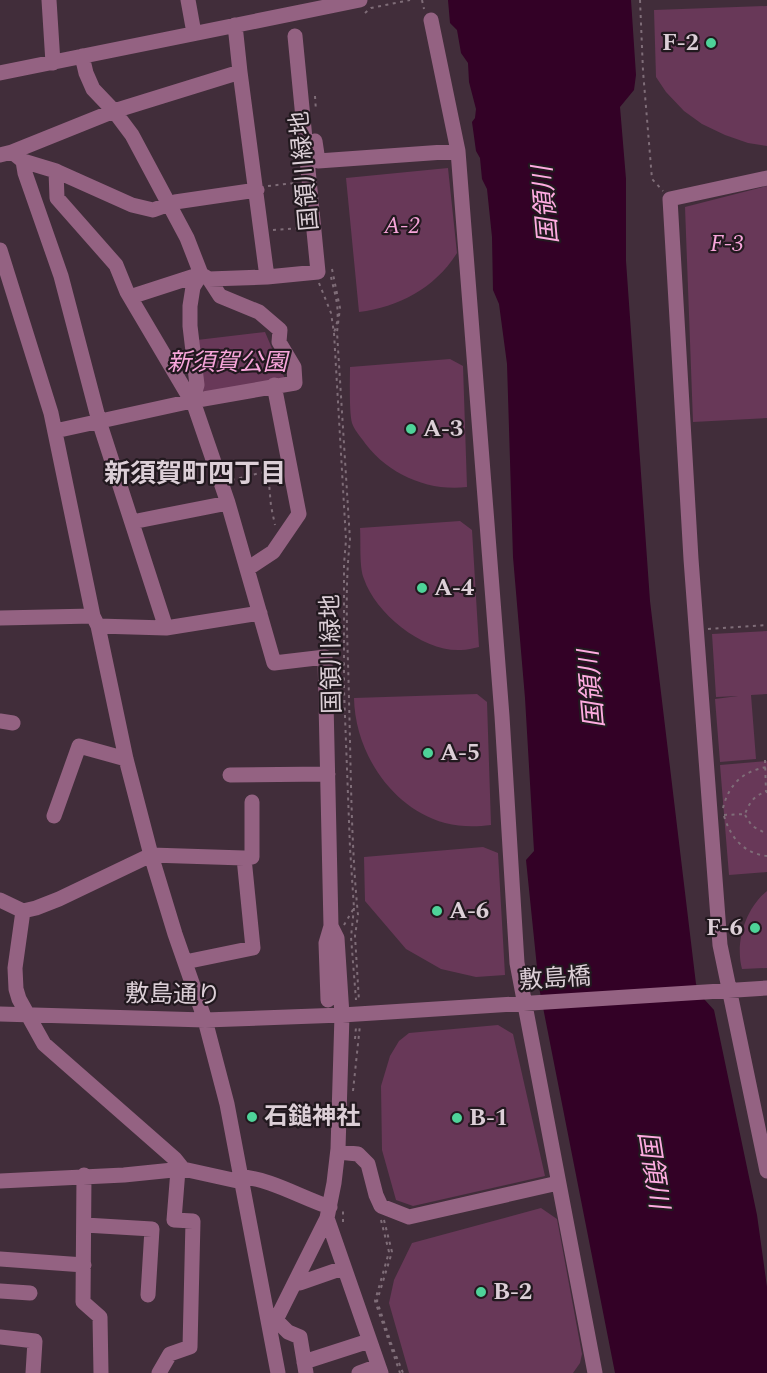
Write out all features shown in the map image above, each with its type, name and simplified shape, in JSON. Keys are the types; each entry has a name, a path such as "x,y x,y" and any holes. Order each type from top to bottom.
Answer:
{"street":[{"path":"50,0 53,63"},
{"path":"189,0 194,33"},
{"path":"0,73 235,25 294,8 360,7"},
{"path":"130,297 205,277 267,277 325,268 295,36 294,8"},
{"path":"431,21 458,152 501,716 517,963 595,1373"},
{"path":"235,25 267,277"},
{"path":"295,36 303,52 318,161 458,152"},
{"path":"55,431 192,401 295,383 294,367 279,342 280,330 259,312 220,296 205,277 187,238 132,135 93,89 82,56"},
{"path":"12,156 114,111 240,72"},
{"path":"12,156 56,171 132,205 153,210 175,202 257,189"},
{"path":"12,156 61,276 99,421 165,628"},
{"path":"56,171 57,198 116,265 130,297 192,401 228,503 274,663 325,657 334,932 349,1016 338,1152 328,1213 296,1282 273,1324"},
{"path":"767,178 670,199 696,630 720,945 767,1171"},
{"path":"0,250 45,390 126,759 152,855 205,1020 227,1104 273,1324 278,1373"},
{"path":"192,401 197,385 189,326 190,306 193,287 205,277"},
{"path":"248,569 273,552 299,514 274,386"},
{"path":"132,522 228,503"},
{"path":"0,618 95,621 165,628 260,613"},
{"path":"54,816 79,747 126,759"},
{"path":"230,775 328,774"},
{"path":"0,900 23,910 58,899 152,855 252,857 252,801"},
{"path":"185,962 253,948 244,858"},
{"path":"23,910 15,968 16,989 44,1044 175,1159 181,1169 174,1220 193,1221 190,1347 170,1354 159,1373"},
{"path":"328,1000 326,943 334,932"},
{"name":"敷島橋","path":"349,1016 767,988"},
{"name":"敷島通り","path":"0,1014 205,1020 349,1016"},
{"path":"338,1152 358,1154 368,1164 376,1195 382,1206 409,1217 558,1183"},
{"path":"0,1181 84,1175 123,1175 181,1169 241,1179 260,1179 303,1198 328,1213 344,1268 380,1369 359,1373"},
{"path":"84,1175 83,1302 100,1317 101,1373"},
{"path":"85,1225 152,1229 148,1296"},
{"path":"0,1259 84,1265"},
{"path":"296,1282 300,1283 344,1268"},
{"path":"0,1291 30,1293"},
{"path":"273,1324 300,1337 305,1367 369,1341"},
{"path":"0,1337 35,1341 33,1373"}],"path":[{"path":"360,7 368,12 371,8 410,0"},
{"name":"国領川緑地","path":"314,88 317,121"},
{"path":"257,189 298,182"},
{"path":"262,231 310,227"},
{"path":"325,268 318,278 331,313 334,333 346,540 344,690 354,908 334,932"},
{"name":"国領川緑地","path":"325,268 340,308 337,333 350,540 347,566 348,639 353,845 358,915 355,936 360,1007"},
{"path":"221,483 268,472 289,464"},
{"path":"268,472 271,506 277,531 282,539"},
{"path":"696,630 767,625"},
{"path":"745,814 752,801 766,792 765,760"},
{"path":"766,767 751,770 737,780 726,798 724,815 733,837 739,844 754,853 767,856"},
{"path":"724,815 745,814"},
{"path":"745,814 752,826 767,834"},
{"path":"349,1016 353,1099"},
{"path":"382,1206 380,1213 389,1252 375,1301 402,1373"}],"green space":[{"name":"F-2","path":"767,6 767,146 748,143 702,124 684,111 666,92 656,77 654,10"},
{"name":"A-2","path":"448,168 457,253 438,276 415,294 388,306 359,312 346,178"},
{"name":"F-3","path":"767,186 767,418 693,422 685,207"},
{"name":"新須賀公園","path":"265,332 285,379 208,393 203,391 197,340"},
{"name":"A-3","path":"450,359 463,366 467,487 437,486 408,478 382,462 371,451 355,430 351,418 350,367"},
{"name":"A-4","path":"460,521 472,530 479,647 461,650 446,649 417,638 390,617 379,605 362,574 360,528"},
{"path":"767,631 767,694 751,695 756,759 720,762 715,699 738,696 716,697 712,634"},
{"name":"A-5","path":"477,694 487,702 491,825 468,826 445,823 426,816 408,805 380,775 361,738 354,698"},
{"path":"767,761 767,872 729,875 720,765"},
{"name":"A-6","path":"483,847 498,853 505,975 476,977 441,969 406,949 365,901 364,857"},
{"name":"F-6","path":"767,891 767,968 742,969 740,948 744,927 753,907"},
{"name":"B-1","path":"498,1025 513,1034 545,1176 413,1206 396,1200 382,1150 381,1086 390,1056 399,1041 409,1033"},
{"name":"B-2","path":"541,1208 557,1219 582,1354 580,1363 573,1373 409,1373 389,1303 394,1280 412,1243"}],"water":[{"name":"国領川","path":"448,0 631,0 636,75 634,90 620,107 626,179 626,261 650,601 696,984 704,999 714,1010 757,1215 767,1287 767,1373 615,1373 539,987 526,860 534,851 525,698 513,557 507,364 499,304 493,290 492,237 487,189 482,179 472,122 476,109 469,82 468,63 461,53 457,30 450,23"}],"place":[{"name":"F-2","path":"711,43"},
{"name":"A-3","path":"411,429"},
{"name":"A-4","path":"422,588"},
{"name":"A-5","path":"428,753"},
{"name":"A-6","path":"437,911"},
{"name":"F-6","path":"755,928"},
{"name":"石鎚神社","path":"252,1117"},
{"name":"B-1","path":"457,1118"},
{"name":"B-2","path":"481,1292"}],"district":[{"name":"新須賀町四丁目","path":"195,474"}]}
